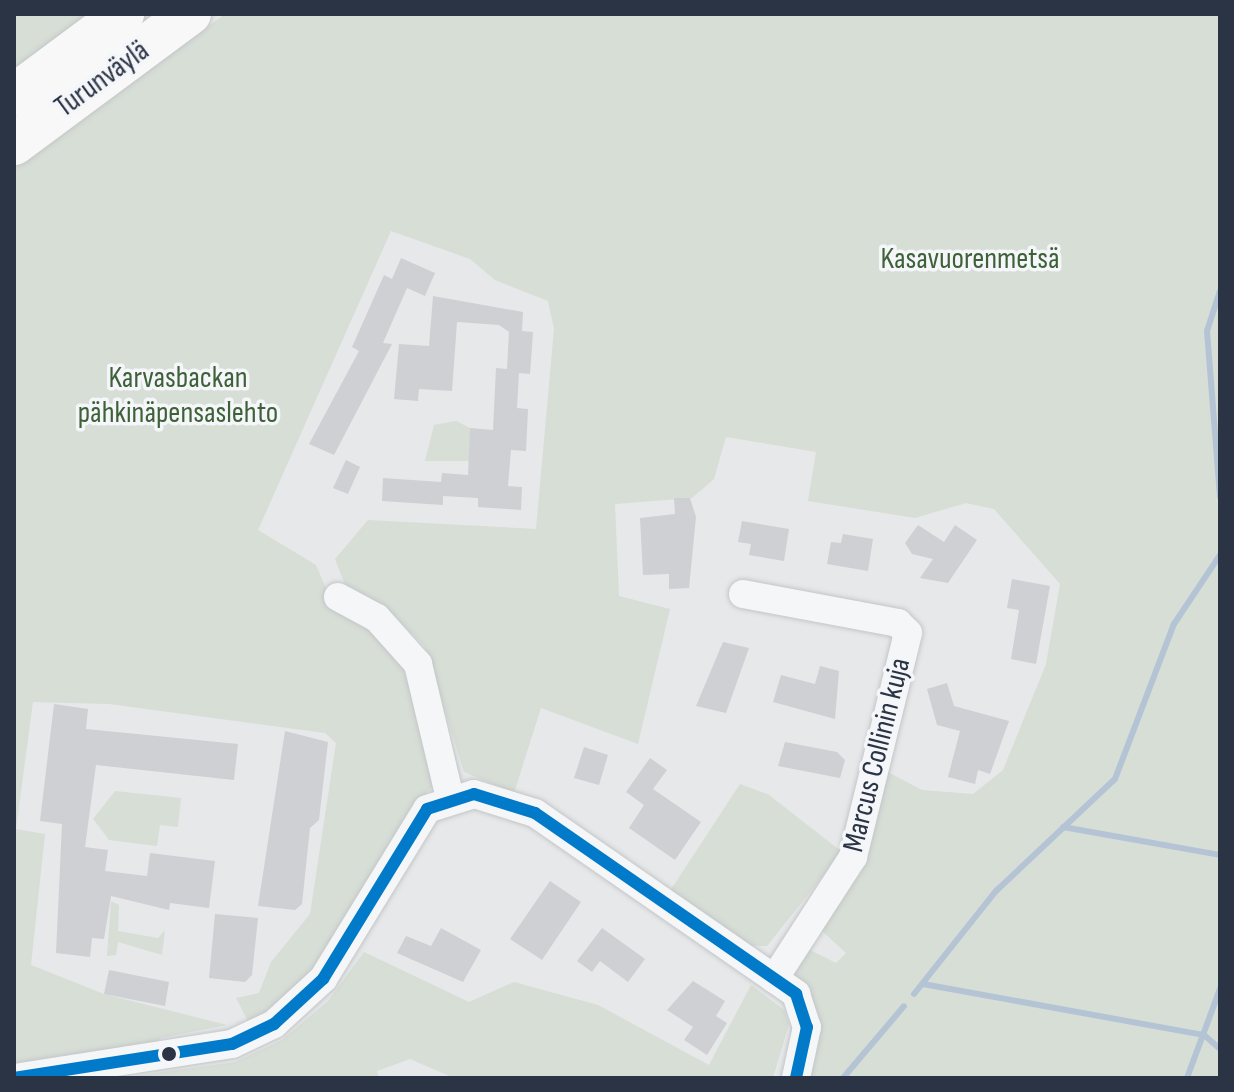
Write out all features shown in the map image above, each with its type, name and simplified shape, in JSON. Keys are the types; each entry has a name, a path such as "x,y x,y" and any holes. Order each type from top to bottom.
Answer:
{"highway":[{"name":"Turunväylä","path":"14,95 123,14"},
{"name":"Turunväylä","path":"14,144 190,14"}],"street":[{"name":"Marcus Collinin kuja","path":"743,594 898,623 908,633 853,857 774,979"},
{"path":"338,597 377,618 418,664 450,798"},
{"path":"14,1078 232,1044 274,1024 323,979 413,827 450,798 496,796 535,813 774,979 807,1014 796,1078"}],"green space":[{"path":"14,14 94,14 14,73"},
{"name":"Kasavuorenmetsä","path":"225,14 1220,14 1220,1078 806,1078 794,972 808,949 836,963 846,953 821,930 884,770 922,790 973,794 1003,770 1046,664 1060,584 994,509 966,503 915,518 808,501 816,452 726,437 714,479 692,498 615,504 619,596 670,609 638,744 541,708 514,793 464,772 425,647 392,613 346,587 335,559 368,520 536,529 554,329 548,301 495,280 470,259 391,231 258,530 316,565 327,591 412,668 435,784 408,812 327,960 251,1027 236,998 259,993 271,962 310,914 336,743 325,733 109,704 33,702 16,829 45,834 31,965 104,994 227,1025 161,1038 151,1048 14,1070 14,168"},
{"path":"456,421 470,428 469,461 425,461 434,425"},
{"path":"740,784 769,795 842,852 767,946 748,946 670,891"},
{"path":"115,791 181,798 178,827 160,825 157,846 109,840 93,819"},
{"path":"111,901 119,905 118,931 158,938 165,930 162,955 118,942 116,955 107,956"},
{"path":"364,952 469,1002 514,982 598,1005 709,1065 751,985 784,1010 789,1024 773,1078 454,1078 410,1059 377,1071 379,1078 121,1078 235,1062 282,1040 328,1001"}],"building":[{"path":"401,258 435,273 425,296 407,288 383,343 392,344 334,455 309,444 359,351 352,347 384,275 392,279"},
{"path":"433,296 523,312 522,331 533,332 530,374 519,373 517,408 528,409 526,451 511,450 508,486 522,487 521,510 478,507 478,498 443,496 443,505 382,501 383,478 441,482 442,473 468,475 470,428 493,430 496,368 507,369 509,332 499,325 457,322 452,391 419,389 418,401 394,399 399,344 429,346"},
{"path":"346,460 360,467 348,494 333,488"},
{"path":"674,498 690,498 696,517 689,588 669,589 669,574 643,575 640,518 675,514"},
{"path":"742,521 789,529 784,561 749,555 751,544 738,542"},
{"path":"918,525 944,542 955,525 977,540 948,583 920,578 933,559 912,554 905,543"},
{"path":"843,534 873,539 868,571 827,564 831,542 841,543"},
{"path":"1012,579 1050,586 1036,664 1011,659 1019,610 1007,608"},
{"path":"723,642 749,648 726,713 696,706"},
{"path":"820,666 839,671 835,719 773,702 781,675 815,684"},
{"path":"947,683 954,706 1009,721 990,774 978,770 975,784 948,777 960,731 937,725 927,689"},
{"path":"54,704 88,709 86,729 238,744 234,780 96,765 85,847 108,850 105,871 147,876 150,853 215,861 209,908 170,903 169,910 111,896 104,939 92,938 90,957 56,953 62,824 40,821"},
{"path":"285,731 328,742 319,820 310,828 302,904 295,910 258,906"},
{"path":"785,742 837,752 845,760 840,778 778,766"},
{"path":"584,747 608,755 599,785 574,778"},
{"path":"650,758 667,770 653,789 701,822 675,860 629,828 644,805 626,792"},
{"path":"550,881 581,902 542,960 510,939"},
{"path":"215,914 258,918 252,975 245,982 209,978"},
{"path":"441,928 481,950 463,982 397,953 406,936 431,946"},
{"path":"602,928 645,959 628,982 600,961 592,972 577,961"},
{"path":"109,970 169,982 165,1006 104,994"},
{"path":"693,981 725,1001 716,1016 727,1023 707,1055 684,1040 693,1027 667,1010"}],"waterway":[{"path":"1220,291 1207,331 1220,496"},
{"path":"914,994 996,891 1115,779 1174,624 1220,555"},
{"path":"1063,827 1220,855"},
{"path":"923,984 1204,1035 1220,1049"},
{"path":"1187,1078 1220,989"},
{"path":"843,1078 904,1006"}],"transit line":[{"path":"14,1078 232,1044 274,1024 323,979 427,809 474,794 535,813 796,994 807,1027 796,1078"}],"park label":[{"name":"Karvasbackan pähkinäpensaslehto","path":"178,395"}]}
